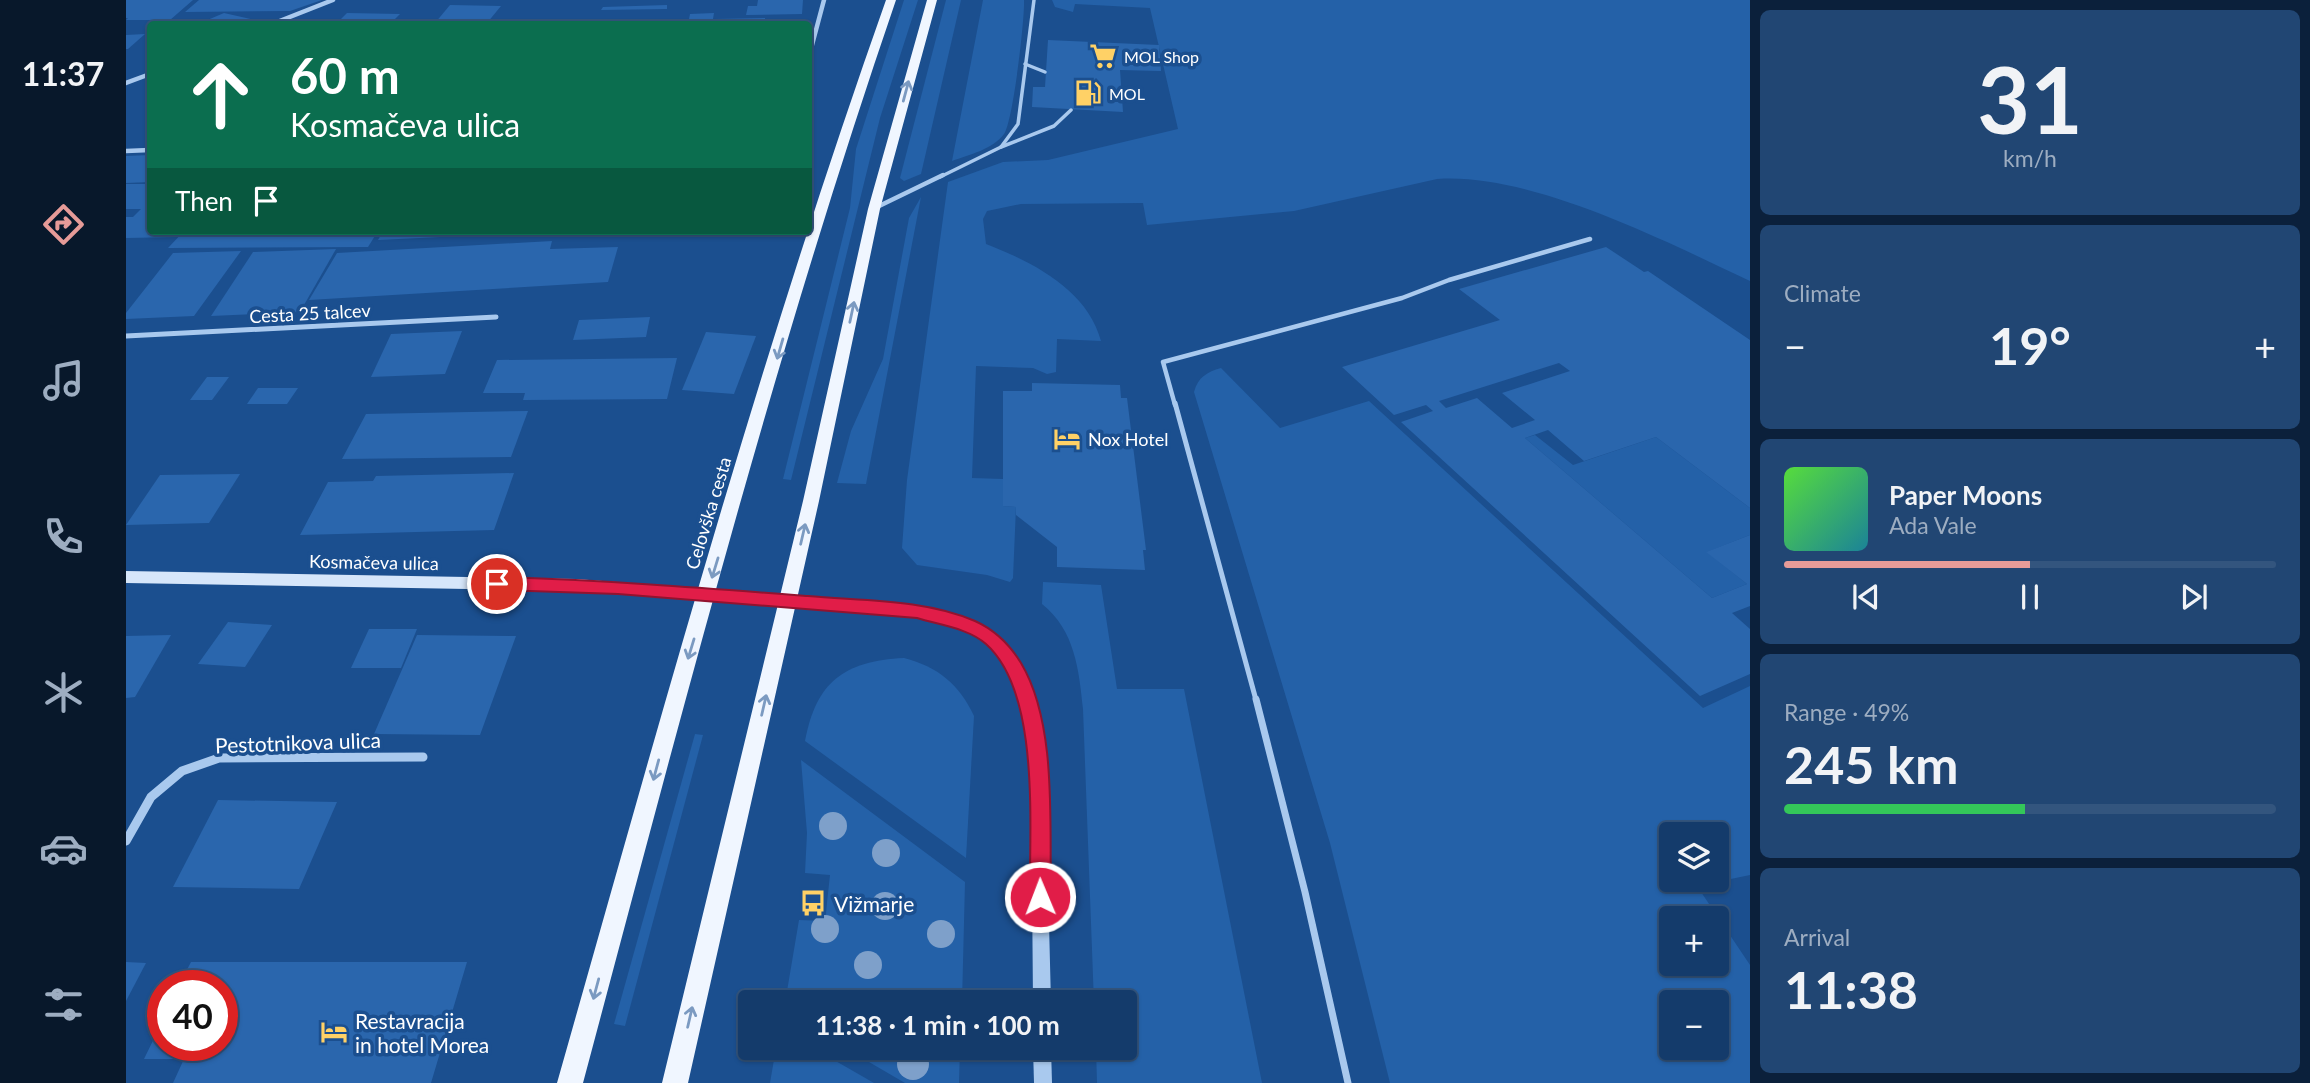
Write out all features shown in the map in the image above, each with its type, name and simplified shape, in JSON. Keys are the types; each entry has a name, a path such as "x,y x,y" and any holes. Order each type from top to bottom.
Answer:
{"main road":[{"name":"Celovška cesta","path":"570,1083 674,704 833,166 891,0"},
{"path":"675,1083 788,601 874,209 932,0"},
{"name":"Kosmačeva ulica","path":"126,577 576,585 788,601"}],"street":[{"path":"280,21 333,0"},
{"path":"812,45 824,0"},
{"path":"126,83 147,75"},
{"path":"126,150 147,150"},
{"name":"Cesta 25 talcev","path":"126,336 496,317"},
{"path":"788,601 917,612 969,626 993,639 1014,667 1029,702 1038,765 1042,990"},
{"name":"Pestotnikova ulica","path":"126,841 151,797 182,771 219,758 423,757"},
{"path":"1042,1060 1043,1083"}],"lane":[{"path":"1001,147 1018,124 1034,0"},
{"path":"1025,64 1045,72"},
{"path":"874,209 1001,147 1054,125 1072,110"},
{"path":"1348,1083 1305,892 1226,583 1163,362 1402,298 1449,280 1590,239"}],"shaded area":[{"path":"904,0 918,0 880,118 791,480 783,479 850,208 856,149"},
{"path":"946,0 961,0 921,174 904,181 900,178"},
{"path":"983,0 1024,0 1015,91 1004,134 994,144 952,161"},
{"path":"1052,0 1750,0 1750,281 1597,213 1555,198 1474,180 1437,179 1294,211 1147,225 1143,203 1021,204 987,211 983,219 986,244 1039,269 1071,292 1084,306 1101,341 1057,339 1056,372 1047,374 1033,368 976,366 972,478 1003,479 1003,506 1016,507 1013,578 1010,582 987,575 917,565 902,548 907,480 948,182 1003,162 1048,160 1178,129 1150,8 1075,4 1073,12 1055,7"},
{"path":"921,197 866,484 837,483 851,431 883,359 909,218"},
{"path":"1221,368 1280,428 1369,401 1703,708 1750,686 1750,875 1729,879 1729,822 1659,822 1659,892 1701,892 1710,906 1659,906 1659,976 1729,976 1729,934 1750,965 1750,1083 1390,1083 1330,843 1194,392 1207,373"},
{"path":"1535,435 1573,465 1656,437 1750,508 1750,535 1707,552 1747,584 1712,598 1525,438"},
{"path":"1043,582 1101,585 1117,689 1184,689 1262,1083 1097,1083 1096,1060 1137,1060 1137,990 1094,990 1081,694 1077,665 1068,638 1053,614 1042,604"},
{"path":"904,658 927,666 946,678 962,695 974,716 966,858 805,741 817,704 836,678 865,664"},
{"path":"695,734 703,735 625,1026 614,1024"},
{"path":"801,760 965,882 962,990 787,990 799,920 825,921 830,875 805,873 807,833"},
{"path":"774,1060 834,1060 874,1083 770,1083"},
{"path":"866,1060 960,1060 959,1083 905,1083"}],"building":[{"path":"126,0 193,0 170,20 126,20"},
{"path":"199,0 322,0 290,11 185,12"},
{"path":"758,0 803,0 802,14 746,15 748,6 757,6"},
{"path":"450,5 501,6 489,21 437,21"},
{"path":"667,5 667,9 601,10 603,7"},
{"path":"224,13 255,20 252,21 205,21"},
{"path":"347,13 400,14 393,21 339,21"},
{"path":"714,13 713,19 765,18 765,21 689,21 690,14"},
{"path":"145,34 128,49 126,49 126,35"},
{"path":"1048,40 1159,45 1161,71 1120,70 1123,112 1032,107 1033,87 1045,87"},
{"path":"147,155 147,182 126,183 126,156"},
{"path":"126,184 147,184 147,235 179,235 126,238 126,217 133,217 141,209 126,209"},
{"path":"180,235 376,235 368,247 168,248"},
{"path":"381,235 482,235 378,240"},
{"path":"552,241 550,249 618,247 608,282 309,300 337,253"},
{"path":"1606,247 1644,272 1648,271 1750,340 1750,508 1656,437 1584,461 1548,430 1525,438 1712,598 1747,584 1706,552 1750,535 1750,606 1732,613 1750,629 1750,674 1700,696 1401,422 1433,411 1426,405 1394,415 1342,367 1500,320 1459,289","holes":["1559,363 1570,371 1502,393 1535,420 1512,428 1477,398 1446,408 1439,401"]},
{"path":"336,249 300,312 211,316 253,252"},
{"path":"241,251 194,316 126,319 126,313 173,253"},
{"path":"650,317 646,337 573,340 579,320"},
{"path":"462,331 445,374 371,377 391,334"},
{"path":"706,332 756,336 734,394 682,390"},
{"path":"677,358 667,399 523,400 525,393 483,393 497,360"},
{"path":"207,377 229,377 212,400 190,400"},
{"name":"Nox Hotel","path":"1032,383 1120,385 1121,398 1127,398 1146,550 1143,550 1145,570 1057,567 1057,547 1016,515 1016,507 1003,506 1003,391 1032,391"},
{"path":"258,388 298,388 287,404 247,404"},
{"path":"528,411 511,457 342,459 366,414"},
{"path":"514,473 494,530 300,535 328,482 373,481 376,476"},
{"path":"240,474 209,523 126,525 160,475"},
{"path":"228,622 272,625 245,667 198,664"},
{"path":"369,629 417,629 401,668 351,668"},
{"path":"171,635 135,697 126,698 126,636"},
{"path":"417,635 516,636 480,735 374,734"},
{"path":"218,800 337,802 299,889 173,887"},
{"path":"126,962 146,963 126,1001"},
{"name":"Restavracija in hotel Morea","path":"191,962 467,962 431,1083 173,1083 183,1061 238,1061 238,970 187,970"}],"place":[{"name":"MOL Shop","path":"1103,56"},
{"name":"MOL","path":"1088,93"},
{"name":"Nox Hotel","path":"1067,439"},
{"name":"Vižmarje","path":"813,903"},
{"name":"Restavracija in hotel Morea","path":"334,1032"}],"route":[{"path":"497,584 618,587 917,612 969,626 993,639 1014,667 1024,687 1032,717 1038,765 1040,897"}]}
